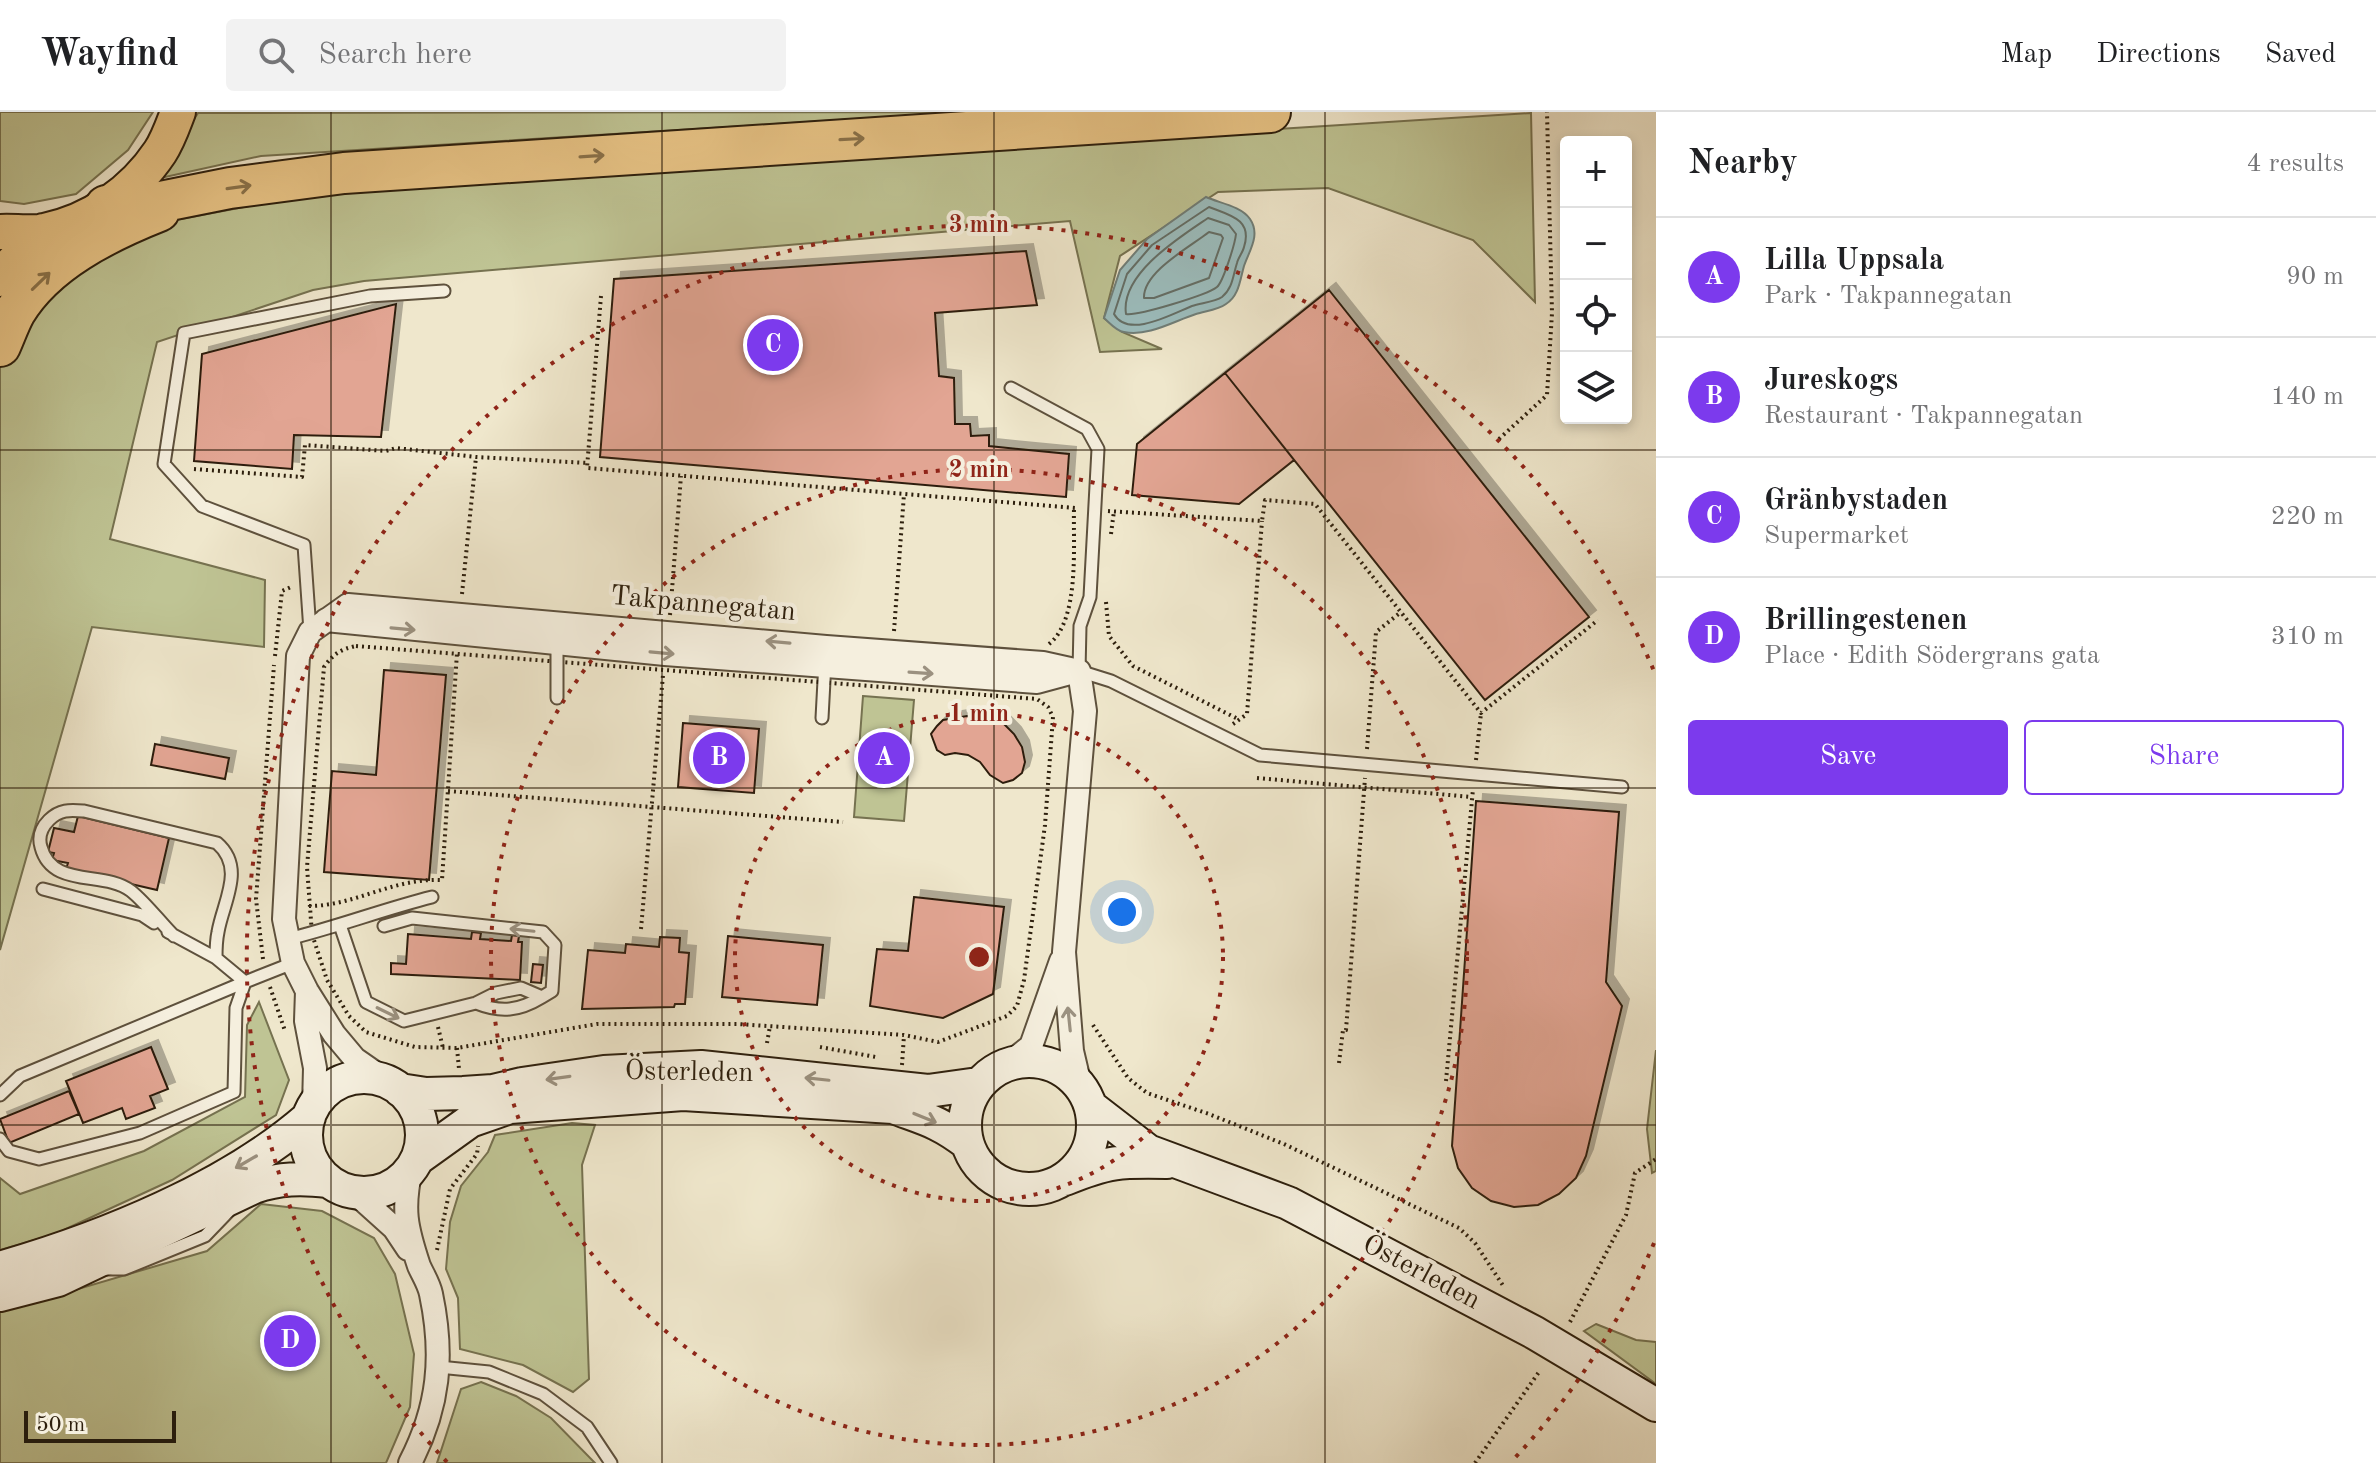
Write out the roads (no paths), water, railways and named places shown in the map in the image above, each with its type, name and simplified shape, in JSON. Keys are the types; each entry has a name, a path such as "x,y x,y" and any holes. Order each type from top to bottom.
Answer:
{"highway":[{"path":"106,206 145,205 199,194 360,172 1270,112"},
{"path":"0,346 15,313 38,282 70,256 104,236 199,194"}],"main road":[{"path":"0,232 43,231 106,206 136,182 162,150 178,112"},
{"path":"0,279 43,231"},
{"path":"1028,1060 1050,1064 1064,1070 1086,1096 1094,1129 1091,1143 1082,1163 1065,1179 1051,1186 1029,1190 1007,1186 993,1179 977,1163 967,1143 966,1112 978,1084 1008,1064 1028,1060"},
{"name":"Österleden","path":"414,1164 467,1107 493,1091 604,1072 701,1067 928,1091 978,1084"},
{"path":"0,1268 51,1254 194,1192 279,1143 312,1112 329,1089 348,1080 370,1078 396,1087 411,1101 422,1129 421,1145 414,1164 403,1179 380,1191 341,1187 307,1178 274,1180 58,1280 0,1295"},
{"name":"Österleden","path":"396,1087 467,1107 510,1107 683,1094 893,1107 947,1127 967,1143"},
{"name":"Österleden","path":"1086,1096 1148,1151 1288,1203 1535,1333 1656,1405"},
{"path":"312,1112 306,1134 309,1152 316,1168 341,1187"},
{"name":"Österleden","path":"1065,1179 1097,1165 1119,1161 1175,1163"}],"street":[{"name":"Takpannegatan","path":"318,626 825,665 1043,663 1079,671"},
{"path":"318,626 298,656 284,919 293,963 334,1034 355,1059 396,1087"},
{"path":"1079,671 1085,711 1064,952 1072,1051 1086,1096"},
{"path":"1008,1064 1031,1046 1064,952"},
{"path":"307,991 306,1021 315,1068 312,1112"},
{"path":"410,1463 423,1438 439,1367 428,1260 406,1221 405,1198 414,1164"},
{"path":"341,1187 394,1228 428,1260"}],"lane":[{"path":"318,626 304,545 202,506 164,464 184,333 370,296 444,291"},
{"path":"1011,388 1087,429 1098,449 1090,597 1080,626 1079,671 1111,681 1260,755 1622,787"},
{"path":"557,642 557,698"},
{"path":"822,718 825,665"},
{"path":"174,936 131,891 104,880 61,873 50,864 42,854 39,839 52,817 65,810 84,811 217,843 228,852 232,870 227,903 218,931 216,958"},
{"path":"43,889 142,915 216,958 245,982"},
{"path":"288,939 432,897"},
{"path":"384,926 412,918 543,932 555,945 552,991 527,1006 495,1010 476,1003"},
{"path":"340,925 366,1002 404,1021 521,988 542,997"},
{"path":"0,1095 20,1076 293,963"},
{"path":"0,1139 9,1151 39,1159 140,1133 234,1092 236,1008 245,982"},
{"path":"439,1367 489,1372 543,1394 587,1427 611,1463"}],"water":[{"path":"1206,197 1241,211 1253,225 1253,243 1234,297 1219,308 1152,330 1133,333 1116,328 1104,318 1120,270 1147,239"}],"place":[{"name":"Gränbystaden","path":"773,345"},
{"name":"Jureskogs","path":"719,758"},
{"name":"Lilla Uppsala","path":"884,758"},
{"name":"Brillingestenen","path":"290,1341"}]}
